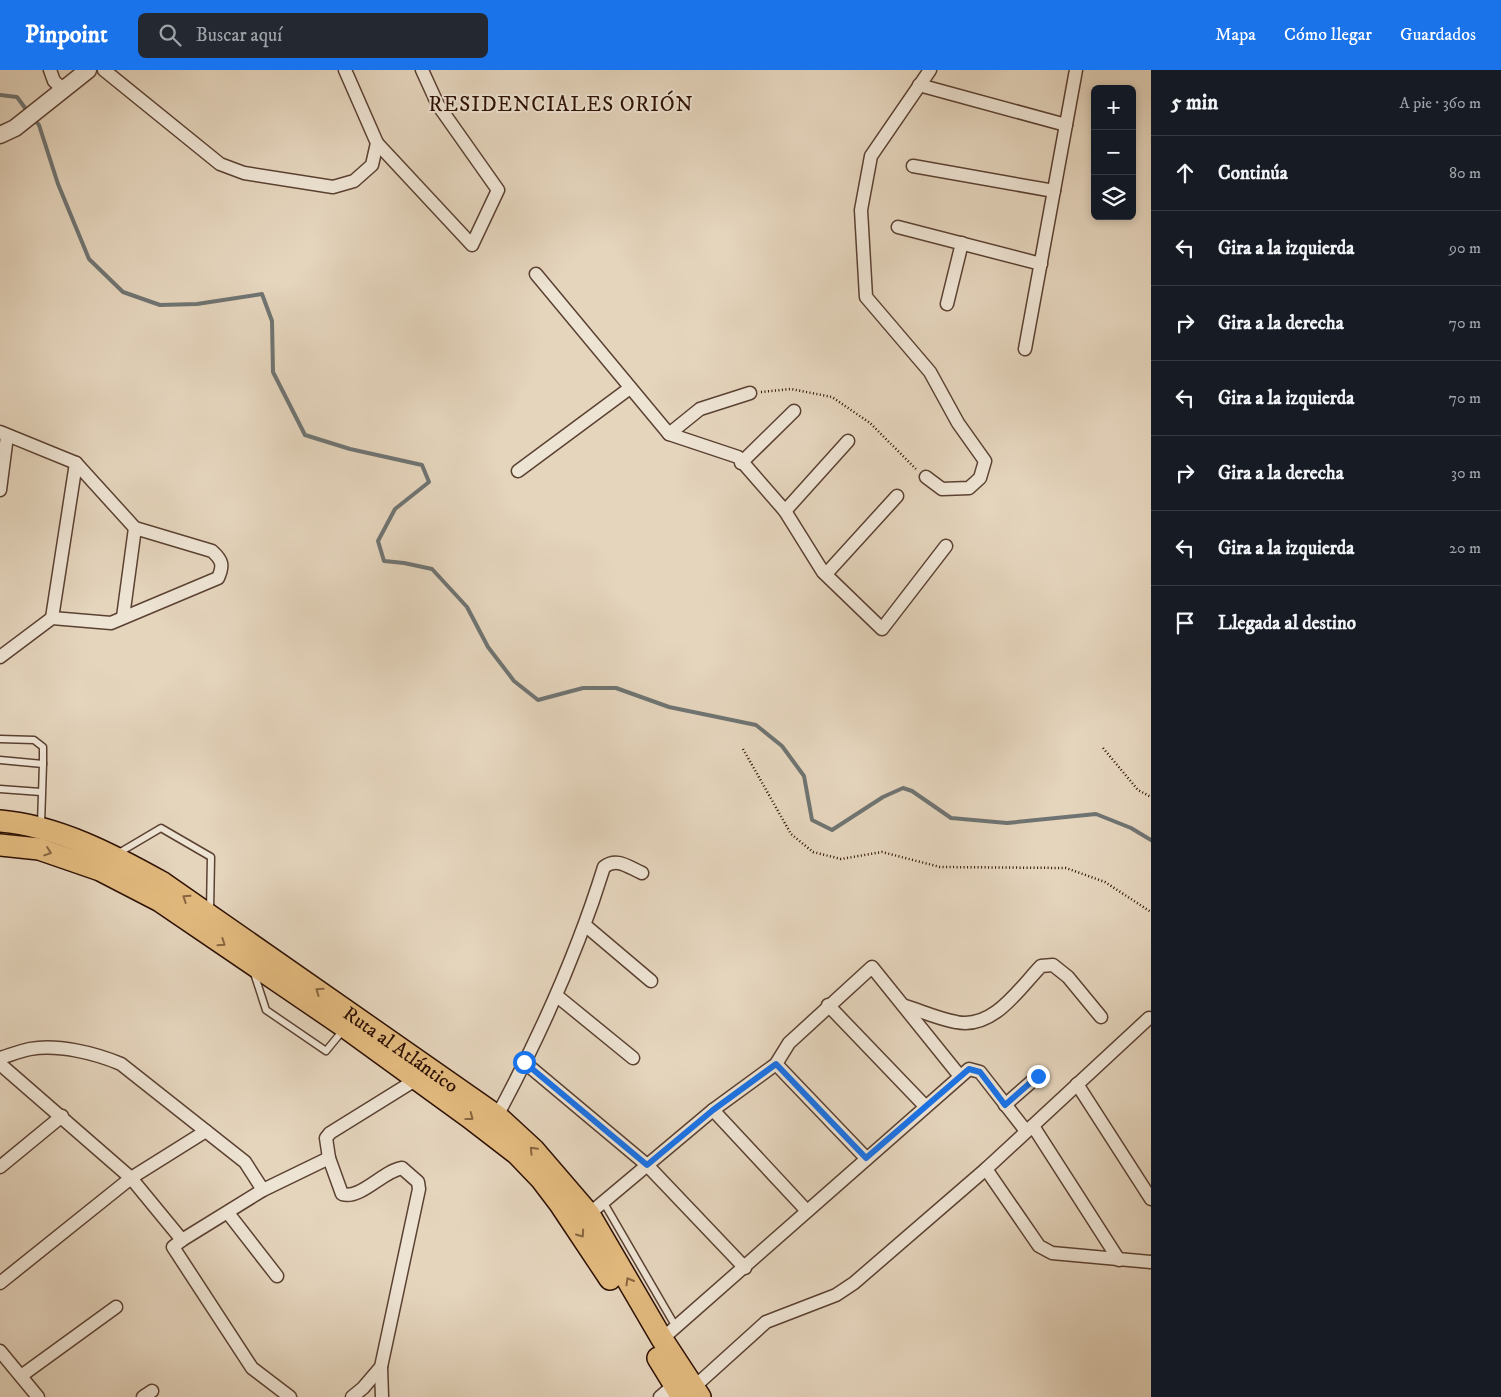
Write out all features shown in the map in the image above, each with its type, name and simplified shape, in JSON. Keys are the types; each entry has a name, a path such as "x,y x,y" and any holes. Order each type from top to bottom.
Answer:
{"highway":[{"name":"Ruta al Atlántico","path":"0,821 16,822 114,856 163,882 497,1116 596,1209 669,1333 682,1393"},
{"name":"Ruta al Atlántico","path":"0,845 39,849 100,870 160,902 345,1027 516,1154 541,1179 596,1255 682,1393"}],"street":[{"path":"50,70 54,82 62,91"},
{"path":"0,135 15,128 88,70"},
{"path":"104,70 220,164 244,173 333,187 354,181 372,165 377,143"},
{"path":"345,70 377,143 472,245 498,190 438,105 422,70"},
{"path":"926,477 942,489 969,488 980,478 984,461 958,424 930,372 866,297 861,210 870,156 930,70"},
{"path":"1025,349 1076,70"},
{"path":"919,86 1066,125"},
{"path":"913,166 1054,191"},
{"path":"898,227 1041,264"},
{"path":"947,304 962,243"},
{"path":"536,274 669,434 738,457 785,511 826,574 882,629 946,546"},
{"path":"518,471 630,388"},
{"path":"669,434 700,410 750,394"},
{"path":"742,463 794,411"},
{"path":"0,490 4,434 76,463 135,528 212,551 221,559 222,569 218,578 111,623 102,624 52,618 0,657"},
{"path":"785,511 848,441"},
{"path":"52,618 76,463"},
{"path":"826,574 896,496"},
{"path":"123,617 135,528"},
{"path":"497,1116 557,996 586,926 604,868 610,863 617,861 642,873"},
{"path":"586,926 651,981"},
{"path":"905,1006 957,1023 976,1023 994,1014 1041,966 1053,965 1068,977 1101,1017"},
{"path":"596,1209 713,1110 776,1064 789,1043 828,1005 872,967 959,1075"},
{"path":"557,996 632,1058"},
{"path":"828,1005 925,1106"},
{"path":"682,1393 766,1322 836,1295 854,1283 986,1169 1149,1018"},
{"path":"0,1058 30,1049 41,1048 103,1056 121,1064 244,1162 263,1190"},
{"path":"524,1062 647,1165 745,1268"},
{"path":"0,1064 131,1178 182,1240"},
{"path":"776,1064 866,1158"},
{"path":"669,1333 745,1268 959,1075 969,1069 980,1072 1005,1105 1030,1128 1119,1260"},
{"path":"1005,1105 1038,1076"},
{"path":"382,1397 380,1367 418,1198 418,1182 402,1168 396,1169 348,1195 340,1190 329,1158 326,1138 330,1133 417,1079"},
{"path":"1077,1084 1151,1199"},
{"path":"713,1110 807,1211"},
{"path":"0,1167 62,1116"},
{"path":"0,1283 131,1178 206,1131"},
{"path":"290,1397 252,1368 174,1251 174,1245 263,1190 329,1158"},
{"path":"986,1169 1039,1246 1052,1253 1151,1262"},
{"path":"228,1212 277,1276"},
{"path":"21,1376 116,1307"},
{"path":"0,1351 38,1397"},
{"path":"352,1397 363,1388 380,1367"}],"lane":[{"path":"0,739 34,740 43,747 41,830"},
{"path":"0,760 43,764"},
{"path":"0,789 41,792"},
{"path":"114,856 161,828 211,857 210,914"},
{"path":"250,962 266,1010 326,1051 345,1027"}],"path":[{"path":"750,394 791,388 832,397 870,423 905,460 926,477"},
{"path":"1102,748 1138,790 1151,797"},
{"path":"743,749 791,834 813,852 841,860 882,852 940,867 1066,868 1105,882 1151,912"}],"waterway":[{"path":"0,95 17,97 28,112"},
{"path":"34,119 39,125 58,184 89,259 123,292 160,305 197,304 262,294 272,321 273,372 305,435 350,449 422,465 429,482 395,509 378,541 384,561 432,569 467,607 488,647 514,681 538,700 583,688 616,688 669,707 756,725 782,746 804,776 812,820 832,830 883,797 903,788 912,791 951,818 1007,823 1096,814 1131,828 1151,840"}],"district":[{"name":"RESIDENCIALES ORIÓN","path":"561,104"}],"route":[{"path":"524,1062 647,1165 713,1110 776,1064 866,1158 959,1075 969,1069 980,1072 1005,1105 1038,1076"}]}
